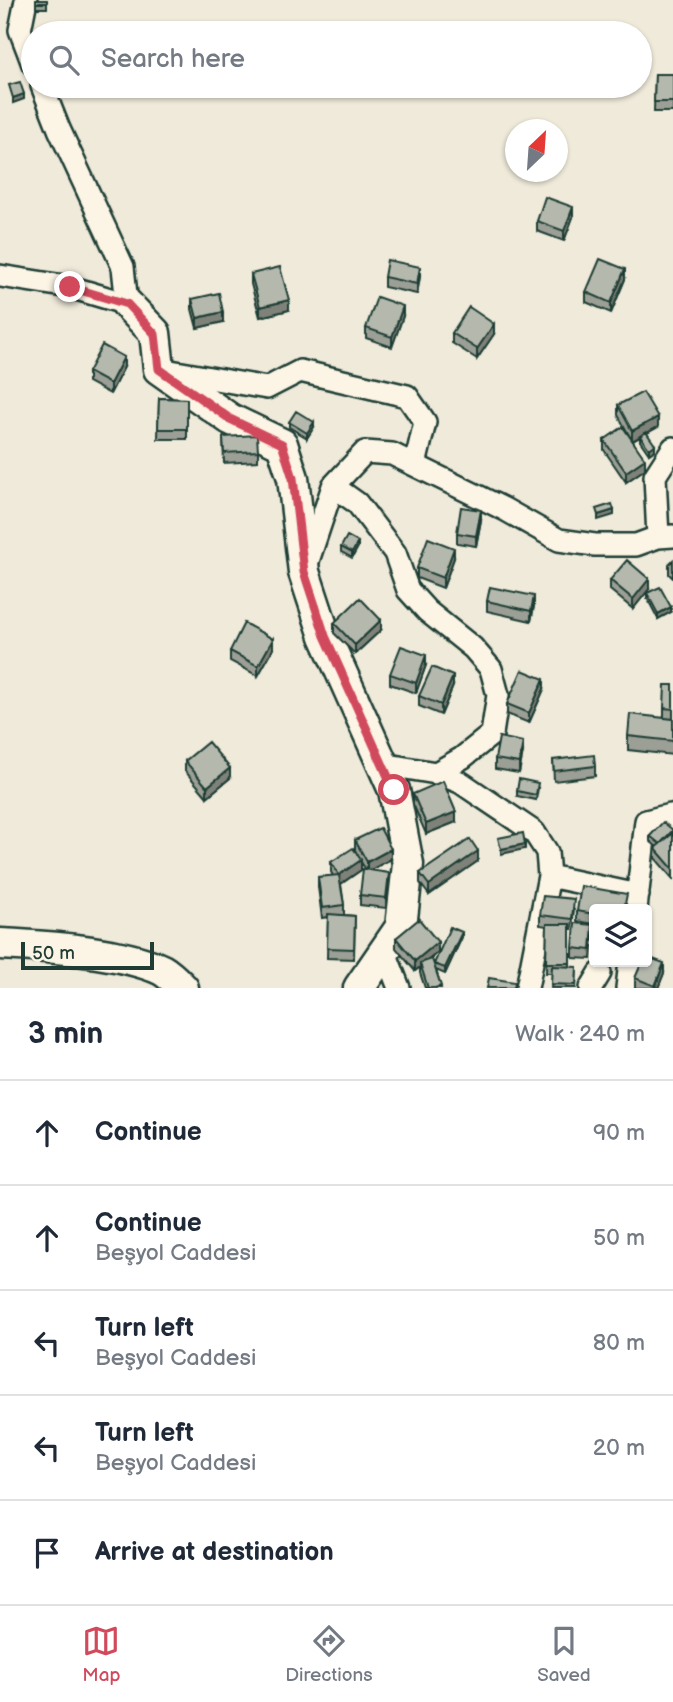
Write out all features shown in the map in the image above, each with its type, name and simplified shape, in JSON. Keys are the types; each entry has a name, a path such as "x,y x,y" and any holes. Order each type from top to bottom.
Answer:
{"street":[{"path":"21,45 10,28 26,0"},
{"path":"47,98 123,267 127,304"},
{"path":"0,276 70,287 127,304 155,334 159,369 230,419 282,444 293,478 304,572 325,636 394,790 408,864 401,927 359,988"},
{"path":"159,369 267,387 300,371 407,396 425,422 415,465"},
{"path":"304,572 333,486 365,452 393,454 559,540 595,545 636,545 666,537 655,476 673,448"},
{"path":"333,486 357,503 395,553 408,590 427,611 473,648 491,669 498,695 492,734 436,774"},
{"path":"382,764 436,774 460,782 534,832 547,852 549,876 527,988"},
{"path":"549,876 637,902 646,821 670,815 673,818"},
{"path":"0,944 38,946 128,960 163,971 183,988"},
{"path":"385,952 399,988"},
{"path":"627,988 629,967"}],"building":[{"path":"36,0 47,0 47,3 36,3"},
{"path":"655,74 673,74 673,102 654,102"},
{"path":"20,82 21,95 13,98 9,85"},
{"path":"545,197 573,207 564,231 537,221"},
{"path":"600,259 625,269 611,303 586,292"},
{"path":"387,260 420,267 417,284 384,277"},
{"path":"280,267 289,300 260,307 251,274"},
{"path":"219,293 223,312 197,318 192,299"},
{"path":"377,297 403,306 392,337 366,328"},
{"path":"469,307 494,324 477,349 452,333"},
{"path":"102,345 124,357 110,384 88,372"},
{"path":"643,392 658,417 632,431 618,405"},
{"path":"159,398 187,399 187,429 158,429"},
{"path":"296,411 314,422 307,433 289,422"},
{"path":"623,427 645,459 626,472 604,440"},
{"path":"646,432 655,445 649,449 640,436"},
{"path":"257,435 258,451 224,453 223,437"},
{"path":"612,504 614,510 598,515 596,509"},
{"path":"461,507 481,510 476,536 457,533"},
{"path":"347,536 358,542 352,553 341,547"},
{"path":"428,538 454,548 443,578 417,568"},
{"path":"627,560 649,579 633,599 610,580"},
{"path":"490,587 534,596 531,611 487,601"},
{"path":"660,587 671,607 658,614 647,593"},
{"path":"360,598 381,620 355,645 334,623"},
{"path":"244,623 273,639 258,666 230,651"},
{"path":"401,646 426,655 416,683 390,674"},
{"path":"432,667 453,676 441,705 419,696"},
{"path":"522,670 544,679 529,713 507,704"},
{"path":"665,685 673,685 673,709 664,708"},
{"path":"630,714 673,719 673,741 628,736"},
{"path":"499,737 523,742 519,763 495,759"},
{"path":"208,742 230,768 207,787 185,761"},
{"path":"594,755 595,766 554,771 553,760"},
{"path":"519,779 538,783 536,795 517,791"},
{"path":"443,781 456,812 426,824 413,794"},
{"path":"663,822 673,830 660,844 650,836"},
{"path":"380,828 391,849 367,862 355,840"},
{"path":"523,833 525,844 501,849 498,838"},
{"path":"672,834 673,836 673,869 655,848"},
{"path":"470,839 478,851 429,885 420,873"},
{"path":"353,848 361,860 339,875 331,862"},
{"path":"363,869 389,873 386,898 360,895"},
{"path":"339,875 344,905 322,908 318,877"},
{"path":"581,886 627,894 625,904 589,904 589,913 577,911"},
{"path":"543,896 574,899 572,919 540,915"},
{"path":"328,914 355,916 354,949 327,948"},
{"path":"419,919 438,942 415,961 396,938"},
{"path":"575,923 589,925 589,950 573,948"},
{"path":"547,924 570,924 570,963 546,963"},
{"path":"450,927 462,932 445,968 434,964"},
{"path":"432,959 441,986 428,988 420,963"},
{"path":"652,959 664,963 655,986 635,978 640,967 652,967"},
{"path":"552,966 577,967 576,985 551,984"},
{"path":"489,978 515,982 514,988 487,988"}],"route":[{"path":"70,287 127,304 155,334 159,369 230,419 282,444 293,478 304,572 325,636 394,790"}]}
